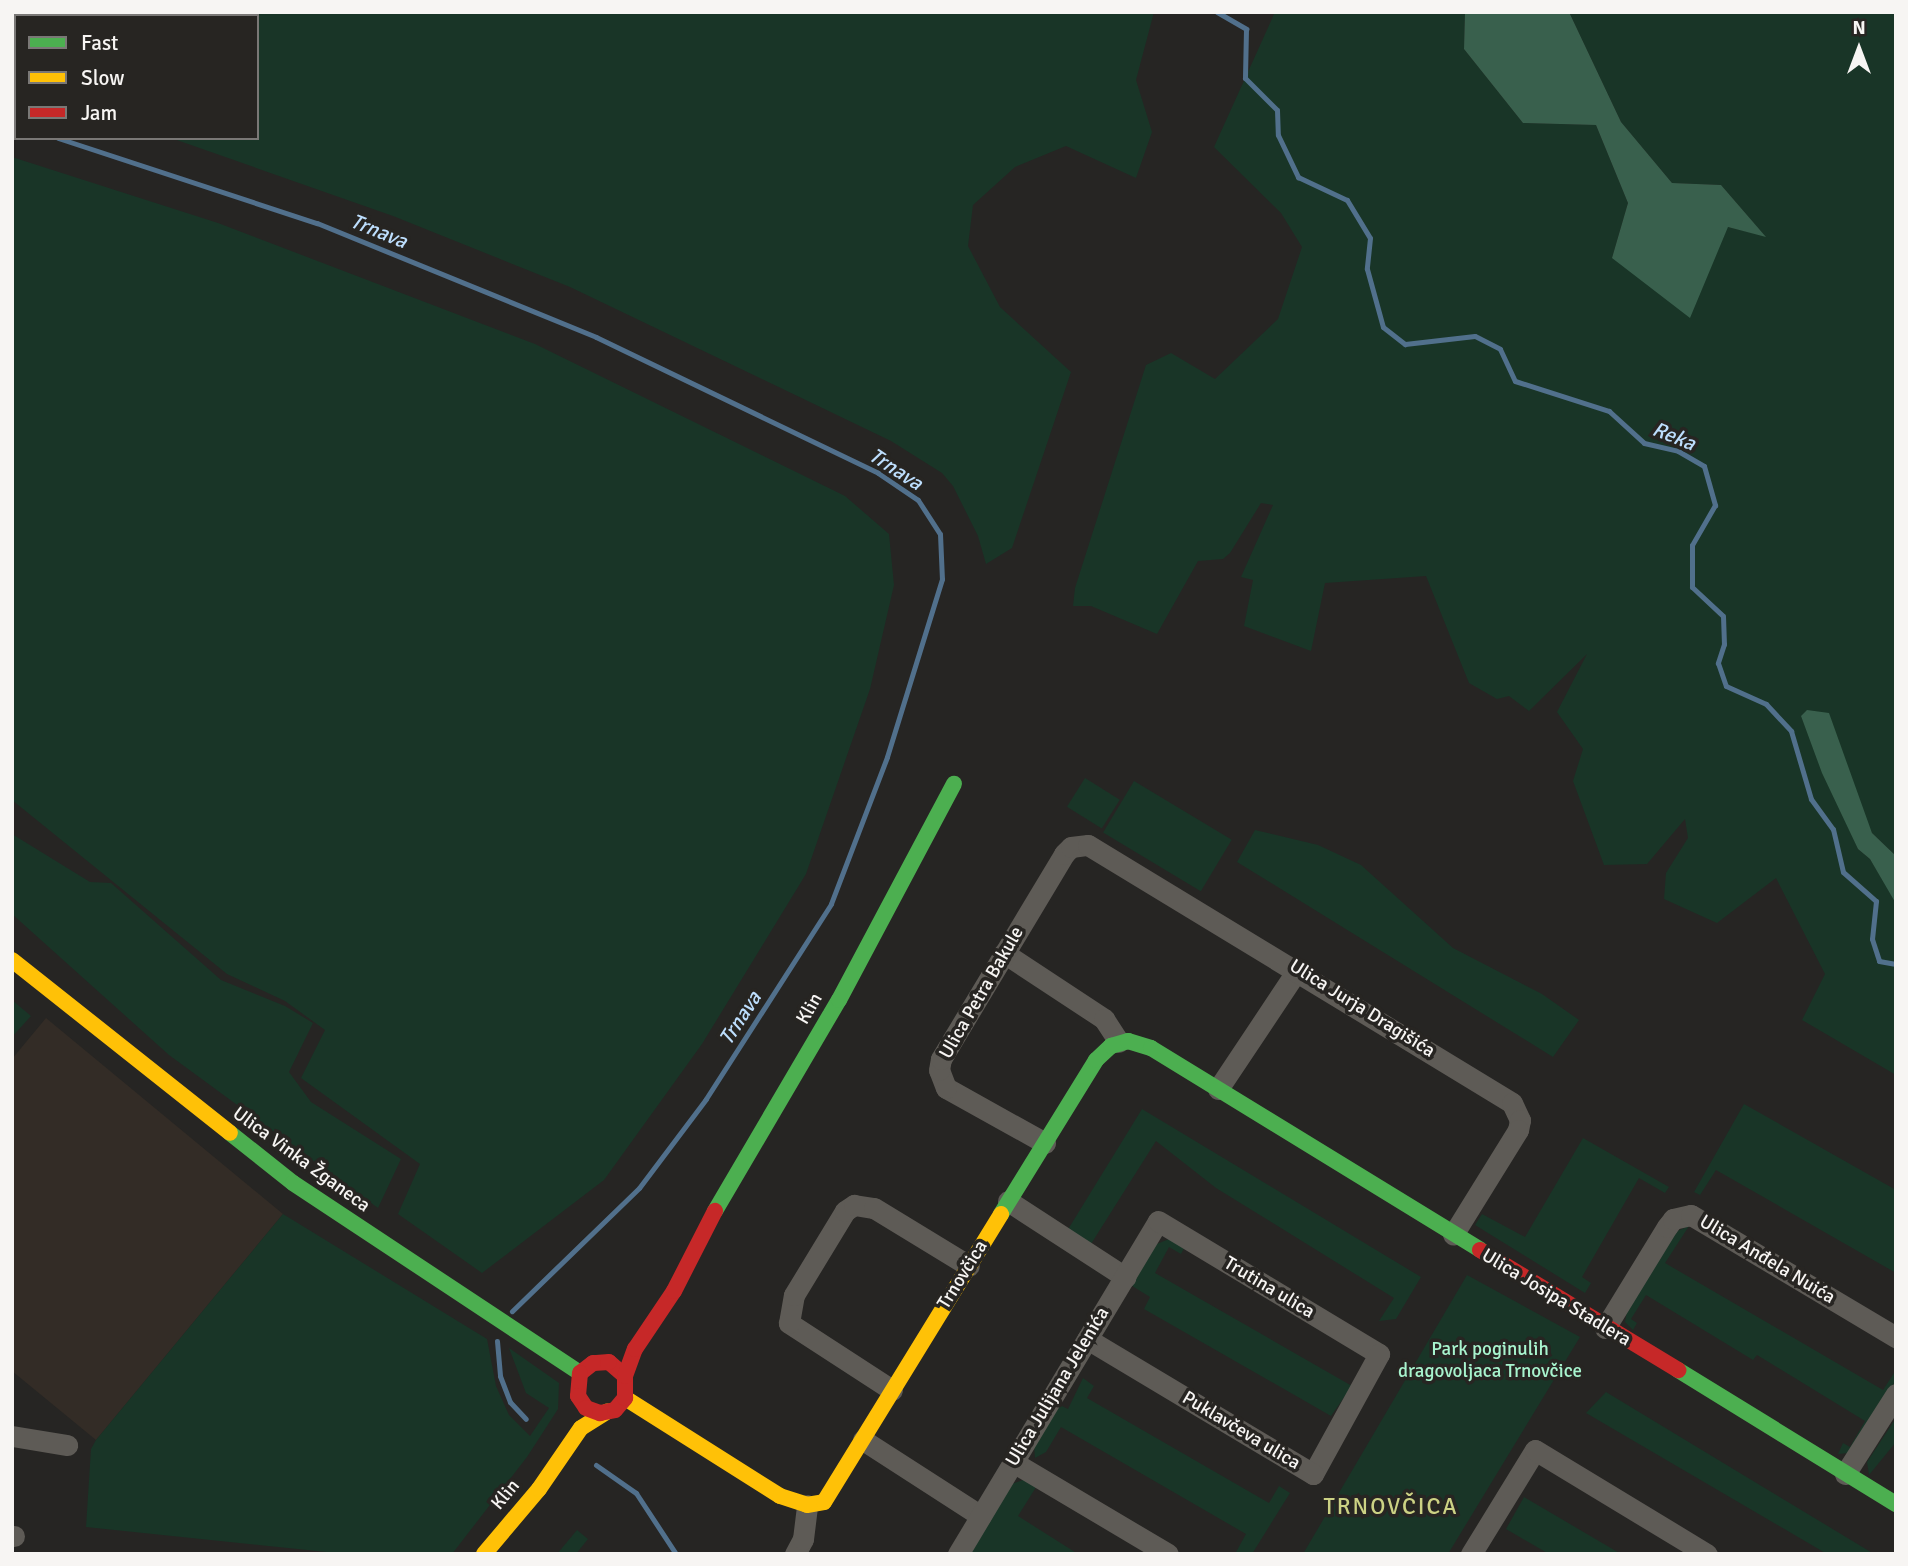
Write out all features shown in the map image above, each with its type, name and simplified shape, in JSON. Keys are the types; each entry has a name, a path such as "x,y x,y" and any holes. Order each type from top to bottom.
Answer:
{"street":[{"name":"Klin","path":"625,1376 635,1349 674,1291 693,1249 839,1000 954,784"},
{"name":"Ulica Petra Bakule","path":"1045,1143 946,1088 940,1079 941,1059 1064,854 1079,845"},
{"name":"Ulica Jurja Dragišića","path":"1079,845 1097,849 1298,969 1512,1103 1518,1112 1518,1130 1453,1235"},
{"path":"1004,953 1104,1019 1119,1042"},
{"name":"Ulica Vinka Žganeca","path":"12,960 293,1183 487,1314 580,1373"},
{"path":"1218,1089 1298,969"},
{"name":"Ulica Josipa Stadlera","path":"1119,1042 1151,1048 1896,1504"},
{"name":"Trnovčica","path":"807,1505 829,1497 1096,1060 1119,1042"},
{"path":"1008,1201 1125,1277"},
{"path":"892,1390 789,1323 794,1295 845,1211 855,1205 874,1208 969,1266"},
{"name":"Ulica Anđela Nuića","path":"1605,1328 1673,1219 1691,1215 1896,1337"},
{"name":"Ulica Julijana Jelenića","path":"958,1554 1158,1221"},
{"name":"Trutina ulica","path":"1158,1221 1380,1354"},
{"name":"Klin","path":"602,1361 628,1337 664,1281 693,1249"},
{"name":"Puklavčeva ulica","path":"1087,1339 1314,1474 1380,1354"},
{"path":"602,1361 616,1365 625,1376 625,1398 607,1412 593,1411 578,1396 580,1373 602,1361"},
{"path":"1845,1474 1896,1394"},
{"name":"Klin","path":"488,1549 573,1412 578,1396"},
{"path":"625,1398 779,1496 807,1505 803,1539 795,1554"},
{"name":"Klin","path":"488,1549 539,1489 581,1428 607,1412"},
{"path":"12,1436 67,1445"},
{"path":"863,1440 981,1516"},
{"path":"1471,1554 1535,1450 1707,1554"},
{"path":"1013,1462 1168,1554"}],"shaded area":[{"path":"46,1018 283,1214 96,1440 12,1371 12,1059"}],"green space":[{"path":"12,12 26,14 14,14 14,48"},
{"path":"54,12 1154,12 1136,80 1152,132 1136,178 1066,146 1015,167 973,205 968,246 1000,307 1071,372 1012,548 986,564 978,536 953,486 942,473 891,441 570,287 393,216 177,140 259,140 259,14"},
{"path":"1275,12 1465,12 1464,49 1523,123 1596,125 1628,203 1612,258 1728,227 1765,236 1721,185 1672,183 1621,122 1569,12 1896,12 1896,856 1872,833 1858,802 1801,716 1858,849 1870,859 1896,902 1896,1075 1802,1020 1825,974 1776,878 1717,923 1664,899 1666,873 1688,838 1685,819 1647,864 1604,865 1573,781 1583,749 1557,712 1587,654 1529,711 1509,696 1497,699 1469,683 1426,576 1325,583 1311,651 1244,626 1253,580 1241,577 1273,505 1261,503 1230,553 1223,559 1198,561 1157,634 1091,606 1073,606 1075,588 1146,365 1171,353 1215,379 1278,319 1302,247 1281,213 1214,147"},
{"path":"1465,12 1569,12 1621,122 1672,183 1721,185 1766,237 1728,227 1690,318 1612,258 1628,203 1596,125 1523,123 1464,49"},
{"path":"12,157 218,223 535,344 845,496 889,534 894,585 870,689 806,874 702,1044 604,1180 482,1273 398,1214 420,1164 301,1078 325,1030 285,1001 227,974 12,800"},
{"path":"1807,710 1829,713 1872,833 1896,856 1895,902 1870,859 1858,849 1822,773 1801,716"},
{"path":"1085,778 1120,800 1102,829 1067,807"},
{"path":"1134,781 1232,840 1201,891 1103,832"},
{"path":"1255,830 1318,845 1361,865 1453,948 1542,994 1579,1020 1553,1057 1237,862"},
{"path":"12,834 90,882 111,883 221,980 285,1006 313,1023 289,1072 311,1102 401,1159 378,1208 169,1055 12,914"},
{"path":"12,1000 31,1016 12,1037"},
{"path":"1744,1104 1896,1190 1896,1273 1716,1170 1700,1195 1694,1192"},
{"path":"1142,1109 1421,1277 1396,1319 1379,1321 1394,1298 1216,1188 1156,1141 1091,1244 1067,1231"},
{"path":"1583,1138 1669,1187 1665,1193 1639,1178 1582,1277 1591,1283 1585,1293 1475,1225 1482,1214 1525,1237"},
{"path":"283,1214 487,1339 496,1386 509,1415 530,1436 549,1408 526,1393 509,1348 559,1383 558,1409 527,1457 452,1554 346,1554 86,1527 91,1449 96,1440"},
{"path":"1689,1226 1665,1263 1883,1390 1896,1370 1896,1380 1849,1453 1838,1454 1843,1443 1850,1447 1865,1421 1757,1355 1753,1360 1646,1295 1631,1319 1637,1323 1633,1330 1625,1322 1627,1311 1675,1232"},
{"path":"1169,1239 1186,1244 1181,1254 1169,1247 1155,1273 1352,1386 1331,1416 1144,1309 1150,1297 1129,1284 1152,1246"},
{"name":"Park poginulih dragovoljaca Trnovčice","path":"1467,1275 1580,1337 1448,1554 1303,1554"},
{"path":"1083,1378 1094,1386 1087,1398 1269,1503 1279,1486 1290,1493 1252,1554 1236,1552 1246,1534 1061,1427 1046,1452 1035,1458 1034,1445 1058,1404 1068,1409"},
{"path":"1606,1392 1874,1554 1827,1554 1586,1413"},
{"path":"1896,1418 1896,1442 1869,1475 1867,1462"},
{"path":"1023,1480 1038,1484 1018,1516 1078,1554 966,1554 1009,1485"},
{"path":"1524,1497 1621,1554 1549,1554 1506,1529"},
{"path":"577,1530 588,1539 576,1554 557,1554"}],"waterway":[{"name":"Reka","path":"1217,12 1246,29 1245,78 1277,110 1278,135 1298,177 1347,200 1370,238 1367,269 1383,327 1405,344 1475,336 1500,349 1515,381 1609,411 1644,443 1678,451 1704,466 1715,505 1692,545 1692,587 1723,616 1724,644 1718,663 1726,686 1766,704 1791,731 1811,799 1833,829 1843,872 1876,901 1872,939 1879,961 1896,964"},
{"name":"Trnava","path":"64,140 317,223 596,337 878,473 918,500 940,534 942,579 887,757 831,904 706,1099 639,1188 512,1311"},
{"name":"Trnava","path":"497,1341 500,1376 510,1402 526,1419"},
{"name":"Trnava","path":"596,1465 636,1493 676,1554"}],"traffic: fast":[{"path":"715,1211 839,1000 954,784"},
{"path":"1001,1214 1096,1060 1111,1046 1128,1041 1151,1048 1480,1250"},
{"path":"230,1133 293,1183 580,1373"},
{"path":"1678,1370 1896,1504"}],"traffic: slow":[{"path":"12,960 230,1133"},
{"path":"625,1398 780,1496 807,1505 824,1502 1001,1214"},
{"path":"484,1554 539,1489 581,1428 607,1412"}],"traffic: jam":[{"path":"625,1376 609,1362 593,1363 580,1373 578,1396 586,1408 600,1413 615,1410 625,1398 625,1376 635,1349 674,1291 715,1211"},
{"path":"1480,1250 1678,1370"}],"district":[{"name":"TRNOVČICA","path":"1391,1507"}]}
